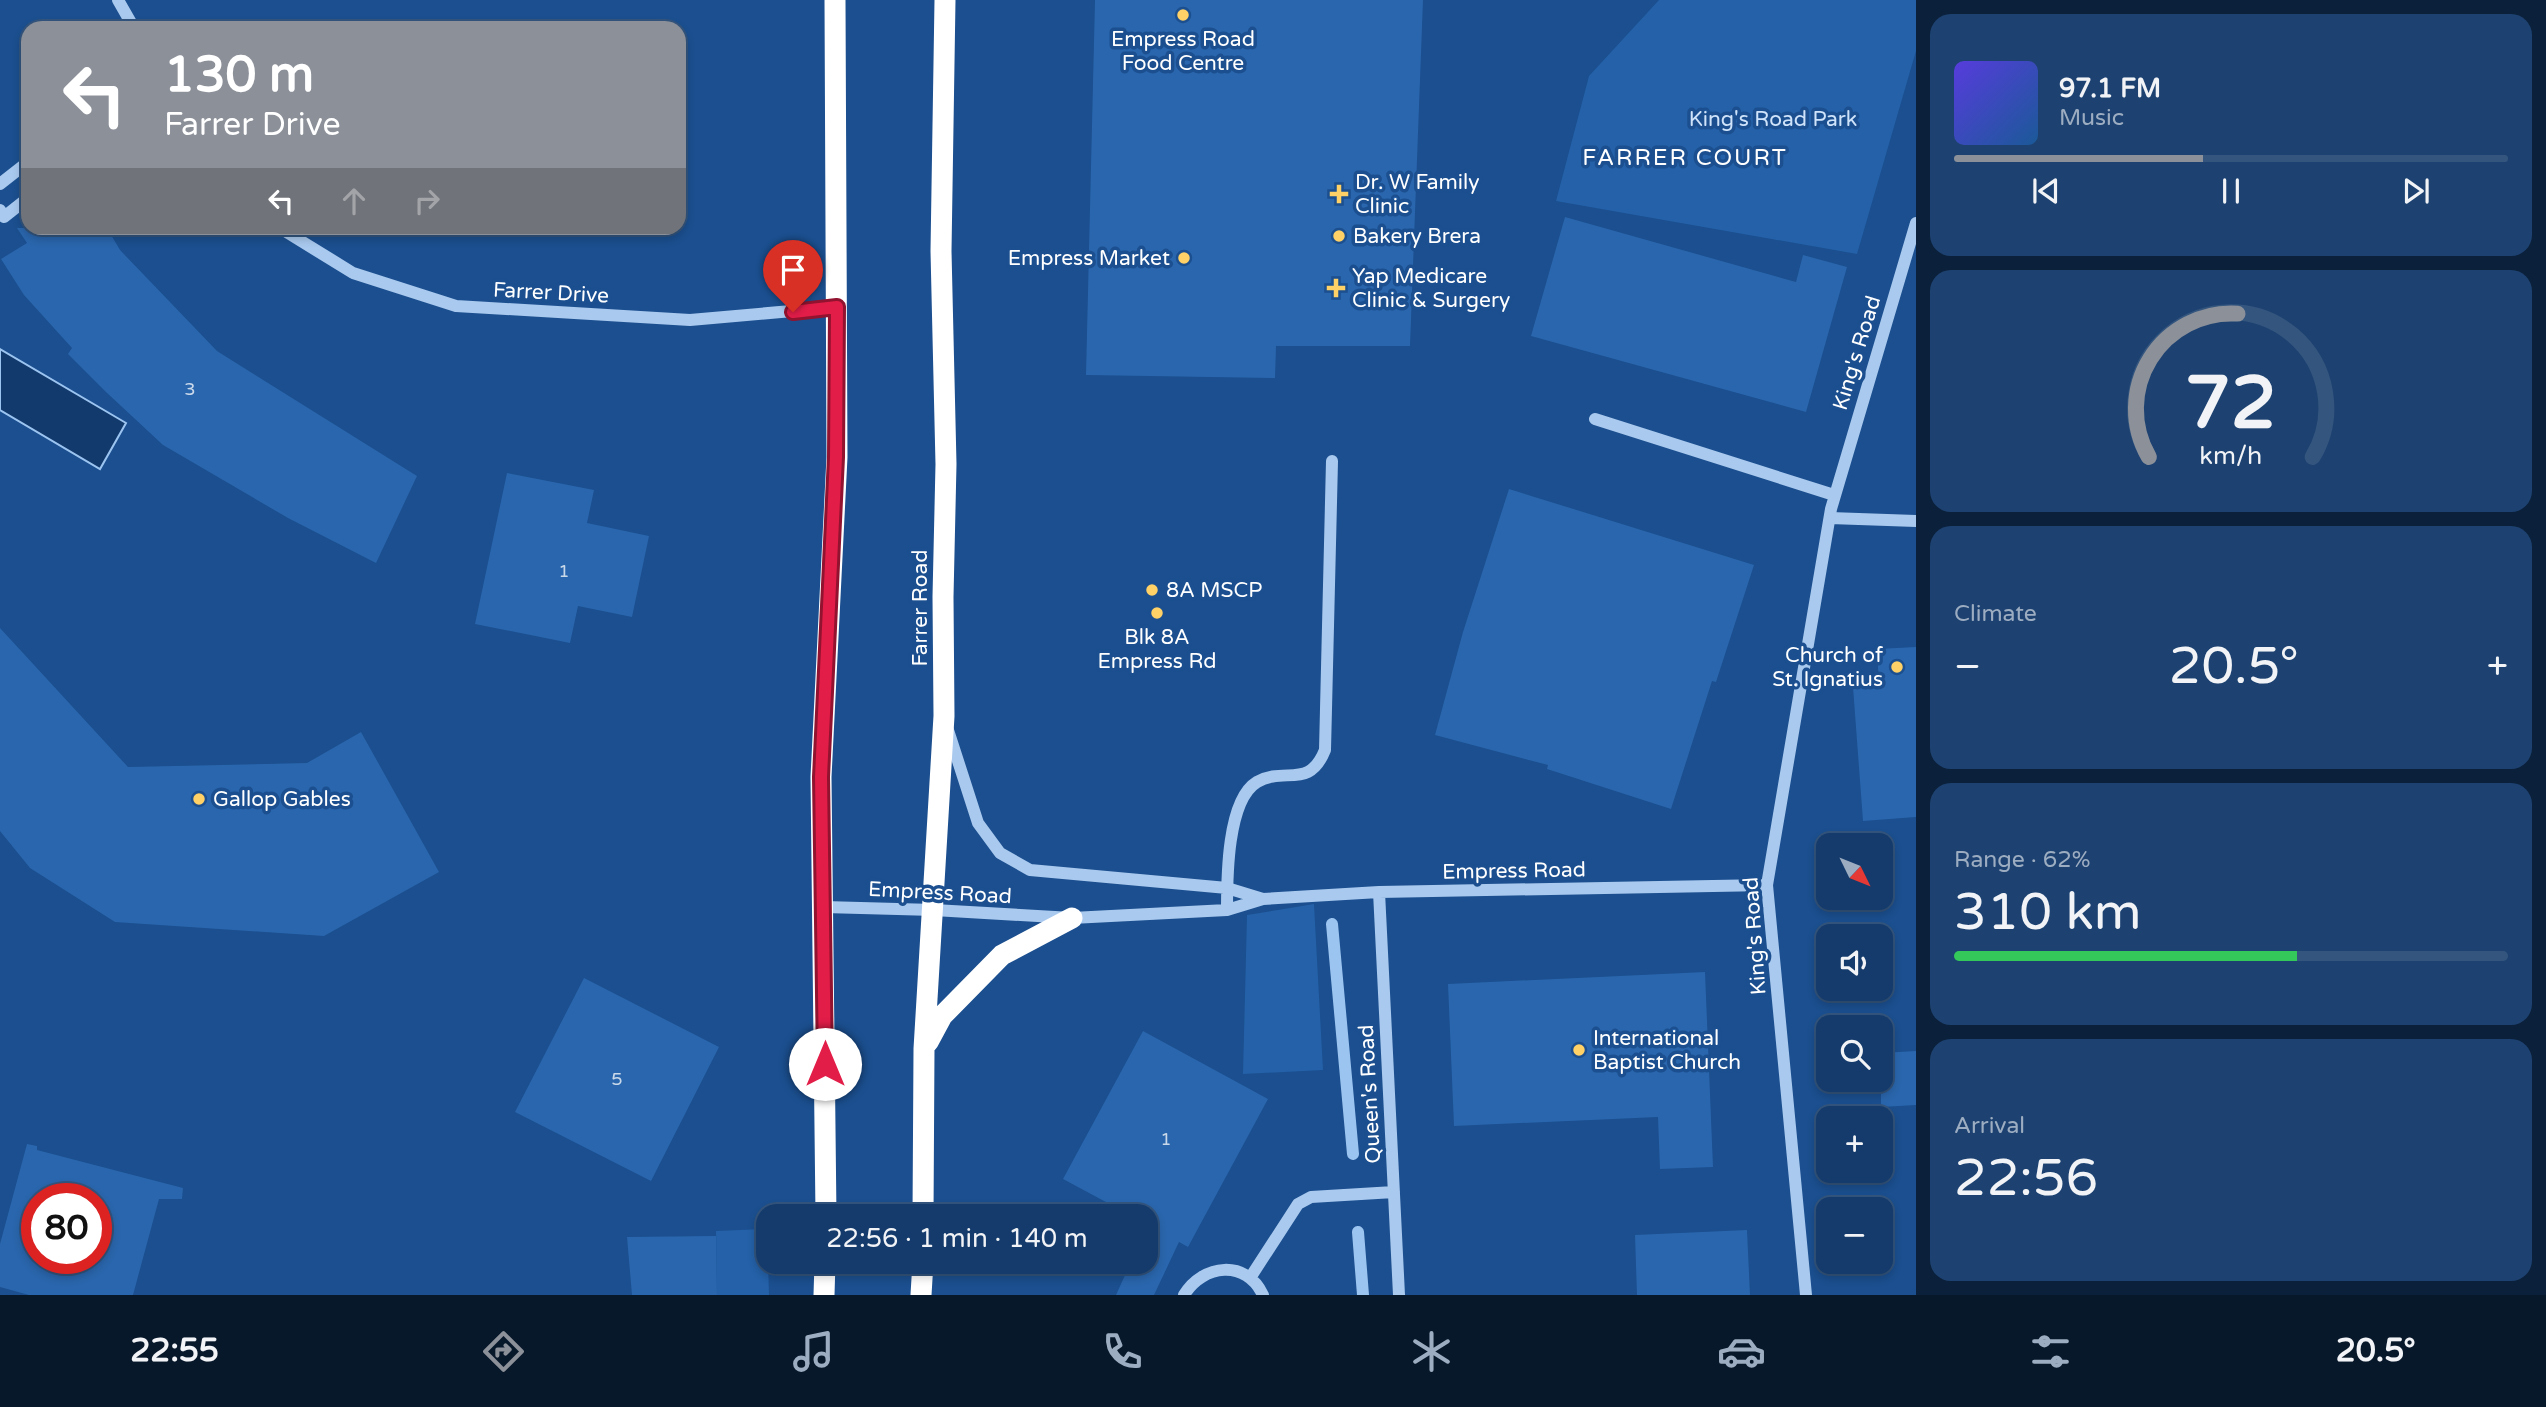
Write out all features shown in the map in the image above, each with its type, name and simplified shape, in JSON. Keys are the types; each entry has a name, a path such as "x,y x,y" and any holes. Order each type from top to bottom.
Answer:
{"highway":[{"path":"826,1204 821,777 836,457 835,0"},
{"name":"Farrer Road","path":"923,1204 924,1049 944,716 946,464 941,251 945,0"},
{"path":"924,1049 942,1016 1002,955 1072,918"},
{"path":"824,1295 825,1274"},
{"path":"921,1295 922,1274"}],"street":[{"path":"118,0 130,21"},
{"path":"0,184 21,168"},
{"path":"2,213 21,202"},
{"name":"King's Road","path":"1806,1295 1767,885 1834,495 1916,223"},
{"name":"Farrer Drive","path":"291,235 353,273 456,306 690,320 837,307"},
{"path":"1595,419 1834,495"},
{"path":"1227,910 1236,813 1244,796 1256,783 1270,778 1306,774 1319,764 1325,750 1332,461"},
{"path":"1830,517 1916,521"},
{"name":"Empress Road","path":"944,716 978,823 1000,852 1030,870 1227,888 1263,899"},
{"name":"Empress Road","path":"824,907 1072,918 1227,910 1263,899 1379,892 1767,885"},
{"name":"Queen's Road","path":"1379,892 1399,1295"},
{"path":"1250,1278 1298,1204 1311,1197 1394,1192"},
{"path":"1184,1295 1191,1284 1204,1274 1219,1270 1236,1271 1250,1278 1263,1295"}],"green space":[{"name":"King's Road Park","path":"1659,0 1916,0 1916,51 1857,254 1556,201 1589,76"},
{"path":"1314,904 1323,1070 1243,1074 1247,915"},
{"path":"756,1229 756,1274 768,1274 769,1295 717,1295 716,1231"}],"shaded area":[{"path":"0,349 126,423 100,469 0,410"}],"building":[{"name":"Empress Market","path":"1095,0 1423,0 1410,346 1276,346 1275,378 1086,375"},
{"path":"1565,217 1796,282 1803,255 1847,267 1806,412 1531,336"},
{"path":"22,235 111,235 120,250 217,351 417,476 376,563 288,518 163,445 68,354 72,348 24,295 1,259 27,243"},
{"path":"507,473 594,490 587,523 649,536 632,617 578,606 570,643 475,624"},
{"path":"1509,489 1754,565 1716,682 1712,681 1671,809 1547,769 1548,765 1435,735 1463,632"},
{"name":"Gallop Gables","path":"0,628 128,767 307,763 361,732 439,872 324,936 115,922 30,868 0,831"},
{"name":"Church of St. Ignatius","path":"1916,647 1916,817 1863,821 1853,687 1879,685 1877,649"},
{"name":"International Baptist Church","path":"1705,972 1713,1167 1660,1169 1658,1117 1454,1126 1448,984"},
{"path":"584,978 719,1047 651,1181 515,1112"},
{"path":"1143,1031 1268,1099 1188,1247 1179,1242 1154,1295 1116,1295 1126,1274 1158,1274 1158,1204 1110,1204 1063,1179"},
{"path":"1916,1051 1916,1105 1881,1106 1881,1092 1893,1092 1893,1052"},
{"path":"27,1144 37,1146 37,1150 183,1188 182,1199 159,1199 133,1295 29,1295 0,1287 0,1244"},
{"path":"1747,1230 1750,1295 1637,1295 1635,1235"},
{"path":"716,1236 717,1295 632,1295 627,1237"}],"waterway":[{"path":"1332,924 1353,1154"},
{"path":"1358,1232 1363,1295"}],"place":[{"name":"Empress Road Food Centre","path":"1183,15"},
{"name":"Dr. W Family Clinic","path":"1339,194"},
{"name":"Bakery Brera","path":"1339,236"},
{"name":"Empress Market","path":"1184,258"},
{"name":"Yap Medicare Clinic & Surgery","path":"1336,288"},
{"name":"8A MSCP","path":"1152,590"},
{"name":"Blk 8A Empress Rd","path":"1157,613"},
{"name":"Church of St. Ignatius","path":"1897,667"},
{"name":"Gallop Gables","path":"199,799"},
{"name":"International Baptist Church","path":"1579,1050"}],"district":[{"name":"FARRER COURT","path":"1685,158"}],"route":[{"path":"793,312 837,307 836,457 821,777 825,1064"}]}
